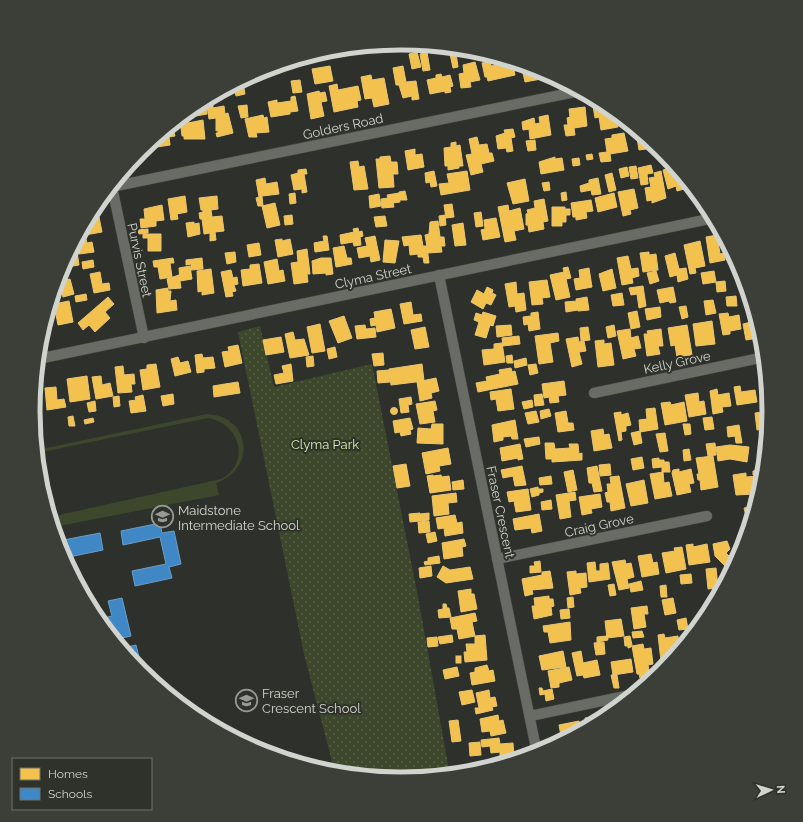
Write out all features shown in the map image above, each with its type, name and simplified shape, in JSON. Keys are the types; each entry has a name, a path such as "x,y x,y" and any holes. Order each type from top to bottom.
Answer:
{"street":[{"name":"Golders Road","path":"120,185 572,93"},
{"name":"Purvis Street","path":"113,194 144,338"},
{"name":"Clyma Street","path":"44,358 708,219"},
{"name":"Fraser Crescent","path":"439,275 536,747"},
{"name":"Kelly Grove","path":"594,393 759,358"},
{"name":"Craig Grove","path":"497,559 707,516"},
{"path":"530,716 624,696"}],"green space":[{"name":"Clyma Park","path":"260,326 274,387 372,364 418,597 449,769 425,772 378,772 333,766 304,654 238,332"},
{"path":"207,414 222,417 233,424 240,433 243,444 243,456 238,467 229,476 216,483 219,495 59,526 55,516 221,479 231,472 236,463 239,454 238,444 234,435 227,427 219,421 208,418 42,452 42,449"}],"building: Homes":[{"path":"417,52 421,67 412,69 409,54"},
{"path":"427,52 430,70 423,71 420,54"},
{"path":"450,54 456,54 458,67 453,68"},
{"path":"490,61 491,66 501,64 513,68 515,75 488,81 487,77 485,77 482,63"},
{"path":"475,62 480,80 470,82 471,87 461,88 459,74 464,73 463,65"},
{"path":"330,66 333,81 315,84 312,69"},
{"path":"403,66 406,82 416,81 419,99 412,100 412,96 403,98 399,85 396,85 393,68"},
{"path":"522,71 541,77 541,79 525,82"},
{"path":"441,74 442,77 450,75 453,86 450,87 451,92 445,93 445,91 430,94 427,80 436,78 436,75"},
{"path":"371,75 372,80 384,78 389,104 374,107 372,98 365,99 361,77"},
{"path":"300,80 302,92 293,93 291,81"},
{"path":"337,84 338,90 358,86 361,100 357,101 358,107 334,112 329,86"},
{"path":"244,86 245,94 236,96 235,91"},
{"path":"319,91 320,93 325,92 327,101 321,102 324,116 311,119 307,94"},
{"path":"295,96 298,111 271,117 268,102 277,100 277,103 291,101 291,97"},
{"path":"213,103 213,108 224,106 225,114 228,113 233,133 217,137 216,133 218,133 218,130 216,131 216,118 209,119 207,106"},
{"path":"247,105 248,117 241,118 238,106"},
{"path":"593,106 602,110 617,121 618,127 601,130 599,117 595,118"},
{"path":"206,107 207,114 196,116 196,114"},
{"path":"585,107 587,126 574,128 575,135 566,136 564,125 568,125 567,118 570,117 569,109"},
{"path":"263,115 264,118 267,117 269,132 256,133 257,137 249,137 245,119"},
{"path":"548,115 551,135 530,139 529,129 523,130 522,122 534,118 535,124 540,123 539,117"},
{"path":"187,120 188,123 203,120 205,139 184,139 184,136 182,136 181,124"},
{"path":"513,129 515,137 511,138 513,151 507,152 506,148 498,149 496,136 505,133 504,130"},
{"path":"173,130 175,136 169,137 170,145 157,147 157,145"},
{"path":"624,133 628,151 610,154 611,161 601,162 599,153 607,152 605,139 612,138 612,135"},
{"path":"477,137 479,145 487,144 489,153 492,153 494,161 481,164 483,172 471,175 466,155 472,154 469,139"},
{"path":"637,138 639,138 650,148 639,150"},
{"path":"535,140 536,150 528,151 526,141"},
{"path":"456,142 456,146 460,145 463,166 448,170 448,166 445,166 444,148 451,147 451,143"},
{"path":"415,149 415,155 422,154 424,167 408,170 405,151"},
{"path":"592,154 593,159 587,160 586,155"},
{"path":"390,156 391,162 397,162 398,174 393,174 394,187 379,188 376,159"},
{"path":"555,157 555,159 562,158 564,170 541,174 539,162"},
{"path":"579,158 580,165 573,166 572,159"},
{"path":"358,161 359,167 364,166 368,189 354,190 350,162"},
{"path":"651,165 653,173 647,174 648,184 641,185 638,168"},
{"path":"636,166 638,178 631,179 629,167"},
{"path":"627,167 629,176 621,178 619,169"},
{"path":"669,168 674,174 675,179 677,178 686,189 677,191 676,186 668,189 663,170"},
{"path":"306,169 307,174 304,174 307,192 302,193 302,189 294,190 291,175 298,173 298,170"},
{"path":"434,171 437,186 431,187 430,182 426,183 425,173"},
{"path":"467,171 470,190 441,195 439,184 449,183 447,174"},
{"path":"661,171 666,198 652,203 652,200 647,201 645,188 651,187 649,178 655,177 654,173"},
{"path":"612,173 616,190 609,192 605,175"},
{"path":"265,178 266,184 277,182 279,194 262,196 263,206 258,206 256,198 259,197 256,180"},
{"path":"598,178 601,194 592,195 591,190 581,192 580,186 589,183 589,180"},
{"path":"525,179 529,201 513,204 507,183"},
{"path":"549,182 550,190 544,191 542,183"},
{"path":"634,189 638,208 630,210 631,214 623,216 618,192"},
{"path":"405,191 407,200 400,200 399,192"},
{"path":"566,192 567,200 562,201 561,193"},
{"path":"295,193 296,203 290,204 289,194"},
{"path":"399,193 400,202 393,203 394,207 382,208 381,199 388,198 387,195"},
{"path":"614,193 617,207 598,212 595,198"},
{"path":"379,194 381,206 370,208 369,196"},
{"path":"185,196 187,212 177,214 178,219 171,220 168,199"},
{"path":"217,196 218,209 211,210 212,217 222,216 224,231 215,232 216,240 210,241 210,233 204,234 202,219 200,219 199,213 203,212 203,210 201,210 199,198"},
{"path":"544,199 548,221 543,222 544,229 529,232 528,225 526,225 527,210 535,208 534,201"},
{"path":"591,200 593,211 586,212 587,218 576,220 576,217 573,217 571,203"},
{"path":"275,203 280,225 267,228 262,206"},
{"path":"452,204 454,217 446,218 444,205"},
{"path":"162,205 164,220 156,221 156,226 141,228 140,219 145,219 144,209"},
{"path":"508,205 509,211 520,208 524,229 514,231 516,240 505,242 498,207"},
{"path":"552,207 565,207 565,209 570,209 570,215 566,215 566,222 562,222 562,226 552,226"},
{"path":"481,212 483,226 476,227 474,213"},
{"path":"292,215 293,224 285,225 284,216"},
{"path":"445,215 446,225 440,226 439,216"},
{"path":"385,216 387,226 376,227 374,217"},
{"path":"99,217 102,232 85,235 88,230 96,218"},
{"path":"496,218 500,237 483,240 481,230 485,229 484,220"},
{"path":"438,221 440,237 444,237 445,246 441,246 442,252 428,253 425,235 429,234 430,222"},
{"path":"194,222 194,224 199,223 200,234 188,237 186,223"},
{"path":"463,223 466,245 455,246 452,225"},
{"path":"358,228 359,232 362,231 363,236 360,237 361,245 354,246 353,242 341,244 340,235 354,232 353,229"},
{"path":"148,229 148,233 139,234 138,230"},
{"path":"143,234 161,234 161,251 148,251 148,238 143,238"},
{"path":"85,235 87,243 92,242 94,252 79,254 78,249"},
{"path":"421,235 423,246 427,246 429,263 424,263 423,257 418,257 418,254 410,255 409,245 404,246 402,237"},
{"path":"717,235 720,254 724,253 725,260 710,263 706,237"},
{"path":"323,236 327,236 329,250 315,252 314,243 324,241"},
{"path":"375,236 380,260 371,262 370,256 359,258 357,248 367,246 365,238"},
{"path":"282,239 282,241 290,239 293,254 278,257 275,240"},
{"path":"385,240 399,241 395,263 383,262"},
{"path":"700,241 705,266 695,268 696,273 690,274 684,245"},
{"path":"259,243 261,255 249,257 247,245"},
{"path":"344,246 347,258 351,258 352,264 336,267 333,248"},
{"path":"307,249 310,274 307,274 308,282 294,284 291,263 298,262 297,251"},
{"path":"77,251 79,265 71,266"},
{"path":"235,252 236,262 227,264 225,253"},
{"path":"649,252 649,255 656,254 658,270 643,272 640,253"},
{"path":"675,253 679,269 686,268 688,279 678,282 677,275 670,277 665,256"},
{"path":"628,256 631,269 638,268 639,276 632,278 633,283 622,285 617,258"},
{"path":"173,258 174,263 170,263 172,277 160,279 158,267 154,267 153,261"},
{"path":"202,258 203,269 191,270 191,264 186,265 186,260"},
{"path":"321,258 331,258 333,274 313,274 312,261"},
{"path":"277,259 279,271 283,270 285,281 268,284 264,262"},
{"path":"93,260 94,267 83,269 82,262"},
{"path":"259,264 262,283 243,286 241,270 250,269 250,265"},
{"path":"190,266 192,279 180,281 179,268"},
{"path":"568,267 571,278 566,279 570,297 556,300 550,275 564,272 563,268"},
{"path":"732,267 736,276 734,276"},
{"path":"589,268 592,287 576,290 574,279 580,278 579,270"},
{"path":"211,269 214,293 202,295 202,291 198,292 197,271"},
{"path":"612,269 616,288 603,291 599,274"},
{"path":"231,270 233,278 237,277 238,284 234,285 236,291 232,292 233,296 226,297 221,272"},
{"path":"656,271 659,281 650,284 647,273"},
{"path":"714,271 716,282 703,284 701,273"},
{"path":"100,272 102,284 109,283 110,290 94,293 90,274"},
{"path":"179,275 181,288 169,289 167,279"},
{"path":"70,279 74,294 63,297 61,289 65,280"},
{"path":"547,280 550,297 542,298 543,304 532,305 529,282"},
{"path":"725,281 726,291 717,292 716,282"},
{"path":"516,282 517,294 524,293 526,310 516,312 515,306 509,307 505,284"},
{"path":"643,286 646,306 639,308 637,294 631,295 629,288"},
{"path":"487,287 493,290 492,293 496,295 491,305 486,303 483,309 471,302 477,290 484,294"},
{"path":"673,287 676,302 670,303 669,301 660,303 657,290"},
{"path":"168,288 168,291 171,291 170,301 176,300 177,310 157,313 156,290"},
{"path":"622,293 624,305 613,306 611,295"},
{"path":"86,294 87,300 76,302 75,296"},
{"path":"736,296 737,306 727,306 726,297"},
{"path":"108,297 114,304 105,312 110,318 95,332 89,325 83,330 78,323"},
{"path":"587,297 589,310 578,311 576,299"},
{"path":"713,300 716,313 706,315 704,301"},
{"path":"69,301 73,322 58,325 55,308 56,304"},
{"path":"577,301 578,310 566,312 565,302"},
{"path":"411,302 413,315 421,314 422,321 404,324 400,304"},
{"path":"686,306 688,317 682,319 679,307"},
{"path":"660,307 661,317 647,320 645,309"},
{"path":"391,309 395,328 377,332 376,325 371,326 370,319 375,318 374,312"},
{"path":"637,311 640,327 631,329 628,313"},
{"path":"483,312 496,316 493,326 490,325 486,338 475,335 479,322 474,320 476,313 482,315"},
{"path":"538,312 540,329 529,331 528,324 524,325 523,317 531,316 531,313"},
{"path":"728,313 729,317 739,315 741,329 730,331 730,334 723,335 719,314"},
{"path":"344,316 352,338 338,343 329,321"},
{"path":"712,321 715,344 696,346 693,324"},
{"path":"752,322 756,338 746,340 743,324"},
{"path":"320,324 325,351 312,353 307,327"},
{"path":"365,325 366,329 375,328 376,337 357,339 355,326"},
{"path":"511,325 512,335 497,337 496,326"},
{"path":"614,325 616,336 608,338 606,327"},
{"path":"687,325 692,355 677,357 675,345 671,346 668,328"},
{"path":"425,327 429,347 415,349 411,330"},
{"path":"588,327 590,340 581,341 580,328"},
{"path":"630,329 631,338 638,336 641,348 634,349 636,356 623,359 617,331"},
{"path":"661,329 663,346 658,346 660,354 647,356 644,334 648,334 647,331"},
{"path":"293,332 295,340 304,339 309,355 290,358 285,334"},
{"path":"558,333 559,341 550,343 553,362 539,364 535,336"},
{"path":"519,336 520,344 503,346 502,338"},
{"path":"281,337 284,352 266,355 263,340"},
{"path":"578,337 579,342 584,341 586,351 579,352 582,364 572,367 566,339"},
{"path":"604,340 604,344 611,343 614,365 598,367 595,341"},
{"path":"502,343 505,362 484,365 482,350 494,349 494,344"},
{"path":"238,345 242,363 225,367 222,352 229,351 228,347"},
{"path":"335,347 337,357 329,359 327,349"},
{"path":"383,353 384,365 374,366 372,354"},
{"path":"202,354 203,358 213,357 215,368 204,369 204,372 197,373 195,355"},
{"path":"512,355 513,363 507,363 506,356"},
{"path":"313,356 314,366 307,367 306,357"},
{"path":"178,357 180,363 188,361 191,372 175,376 171,359"},
{"path":"526,358 527,365 515,368 514,361"},
{"path":"156,364 160,387 143,390 140,370 147,369 147,365"},
{"path":"291,364 293,381 276,384 274,375 284,373 282,366"},
{"path":"422,364 424,381 391,385 389,369"},
{"path":"536,364 538,373 530,375 528,365"},
{"path":"123,366 124,375 134,374 135,384 131,384 132,392 118,393 115,367"},
{"path":"511,368 512,372 515,371 518,384 478,392 476,383 487,381 486,377 500,374 499,370"},
{"path":"389,370 390,382 378,383 377,371"},
{"path":"87,376 90,399 70,402 67,379"},
{"path":"101,376 102,385 110,383 113,396 96,399 92,377"},
{"path":"436,378 439,391 431,393 432,398 420,401 417,382"},
{"path":"564,381 566,395 558,396 559,402 550,403 549,397 544,398 542,384"},
{"path":"238,382 240,393 227,395 225,384"},
{"path":"225,384 227,395 214,397 213,386"},
{"path":"740,386 741,392 755,390 757,402 737,405 734,387"},
{"path":"56,387 57,400 64,399 66,407 47,410 45,388"},
{"path":"511,389 514,409 498,411 496,399 491,400 490,392"},
{"path":"717,389 718,395 729,393 731,406 722,407 723,412 713,414 710,391"},
{"path":"698,393 699,402 704,401 706,414 689,417 685,395"},
{"path":"173,394 174,404 163,406 161,396"},
{"path":"542,394 544,405 535,406 534,395"},
{"path":"143,395 146,411 131,413 129,401 136,400 135,397"},
{"path":"119,396 120,406 114,407 113,397"},
{"path":"411,397 412,404 408,405 409,412 401,413 399,399"},
{"path":"532,400 533,407 524,409 522,402"},
{"path":"95,401 96,411 89,412 87,403"},
{"path":"435,401 437,410 433,411 435,422 420,424 416,404"},
{"path":"670,402 671,405 684,402 687,421 665,425 661,403"},
{"path":"394,408 397,411 394,414 391,411"},
{"path":"655,408 658,429 640,432 639,420 647,419 646,409"},
{"path":"549,409 551,416 541,419 540,411"},
{"path":"536,411 539,422 528,424 525,413"},
{"path":"566,411 568,423 573,423 574,430 558,432 555,413"},
{"path":"621,412 621,415 628,413 631,425 626,426 626,431 621,432 622,440 619,441 614,413"},
{"path":"762,412 762,429 757,430 755,413"},
{"path":"73,416 75,426 69,426 68,417"},
{"path":"712,417 714,429 705,430 703,418"},
{"path":"93,418 94,422 85,424 84,420"},
{"path":"410,418 413,429 410,430 411,434 401,436 400,432 395,433 393,421"},
{"path":"515,420 518,439 512,439 511,436 503,437 503,440 494,442 492,425"},
{"path":"432,424 443,424 443,444 417,443 418,428 431,429"},
{"path":"683,424 690,424 691,434 685,435"},
{"path":"739,425 742,443 736,443 735,436 728,437 727,427"},
{"path":"603,429 604,435 609,434 612,448 594,451 591,431"},
{"path":"640,431 642,443 634,445 631,433"},
{"path":"665,433 668,451 660,452 656,434"},
{"path":"539,437 540,444 526,447 524,439"},
{"path":"545,443 554,443 555,449 570,448 569,444 578,444 579,454 582,453 582,460 552,462 552,459 546,459"},
{"path":"715,443 716,455 708,456 706,444"},
{"path":"520,444 523,459 518,460 518,458 502,461 500,448"},
{"path":"730,445 749,447 747,462 730,459 718,461 716,447"},
{"path":"448,448 451,464 439,466 440,471 426,474 422,453"},
{"path":"689,449 691,460 684,461 683,450"},
{"path":"713,456 718,487 701,490 700,480 698,480 697,474 699,474 696,458"},
{"path":"642,457 644,468 633,470 631,459"},
{"path":"659,458 659,460 664,460 664,462 669,462 670,472 662,472 662,467 653,468 652,459"},
{"path":"406,464 410,486 397,488 393,466"},
{"path":"610,464 611,475 600,476 599,465"},
{"path":"522,466 526,485 515,486 513,476 503,478 501,470"},
{"path":"597,466 602,491 594,492 592,483 589,483 587,468"},
{"path":"679,469 679,472 691,469 694,483 689,484 691,492 677,495 672,473 673,470"},
{"path":"573,470 577,490 568,492 564,472"},
{"path":"758,470 757,475 753,475 753,471"},
{"path":"663,472 664,483 669,482 672,496 655,499 650,474"},
{"path":"746,473 746,477 757,476 753,494 736,495 733,475"},
{"path":"441,475 442,477 449,476 451,490 430,493 427,476"},
{"path":"551,476 552,484 540,485 539,478"},
{"path":"619,476 625,508 611,511 610,502 607,502 605,493 608,492 607,484 611,484 610,477"},
{"path":"463,480 464,489 453,490 452,482"},
{"path":"644,480 648,503 631,506 626,484"},
{"path":"538,487 538,489 543,489 543,492 532,497 530,489"},
{"path":"528,489 531,510 516,512 514,501 509,502 507,492"},
{"path":"575,492 576,500 569,501 571,517 560,519 556,495"},
{"path":"456,493 457,502 448,503 449,514 434,516 432,496"},
{"path":"600,494 602,507 591,509 592,513 582,515 579,497"},
{"path":"551,500 552,509 542,510 541,502"},
{"path":"750,507 747,519 744,508"},
{"path":"429,513 429,520 410,522 409,514"},
{"path":"539,514 542,531 532,533 531,528 515,530 513,519"},
{"path":"455,515 457,523 462,522 463,533 445,536 444,528 438,529 436,518"},
{"path":"429,521 430,532 419,533 418,522"},
{"path":"435,532 437,541 428,543 426,534"},
{"path":"464,539 466,546 462,547 463,556 444,559 442,543"},
{"path":"727,541 730,549 726,553 731,558 727,568 715,556 713,544"},
{"path":"693,544 693,547 707,544 710,562 689,565 686,545"},
{"path":"682,547 686,569 666,573 662,553 675,551 674,548"},
{"path":"651,554 653,563 657,562 659,574 642,577 638,556"},
{"path":"439,556 440,563 425,565 424,562 428,561 428,558"},
{"path":"625,560 626,564 631,563 634,577 627,579 629,588 619,590 612,562"},
{"path":"540,561 541,572 530,573 530,566 535,566 534,562"},
{"path":"595,562 596,571 600,571 600,564 608,563 610,579 589,582 587,563"},
{"path":"431,566 432,576 420,578 419,568"},
{"path":"443,566 450,570 470,567 473,579 446,583 437,577"},
{"path":"716,568 717,588 708,589 706,569"},
{"path":"550,571 553,588 532,590 533,594 525,596 522,579 542,575 542,572"},
{"path":"576,571 576,574 586,573 587,587 580,588 581,593 570,595 567,572"},
{"path":"691,574 692,583 681,584 680,575"},
{"path":"641,581 643,590 631,592 629,584"},
{"path":"614,584 616,595 610,596 608,585"},
{"path":"666,585 667,597 661,597 660,586"},
{"path":"471,589 471,594 474,594 477,609 461,612 458,591"},
{"path":"549,596 549,599 553,599 554,606 551,607 552,615 534,619 532,606 535,606 534,598"},
{"path":"573,597 574,607 568,608 567,598"},
{"path":"673,598 676,613 665,615 662,600"},
{"path":"443,604 446,604 447,608 449,608 451,617 439,618 438,610 443,609"},
{"path":"647,606 648,614 644,614 646,627 634,629 631,608"},
{"path":"569,609 570,618 561,619 560,610"},
{"path":"475,613 477,621 472,622 475,636 459,639 457,629 452,629 450,618"},
{"path":"686,618 688,629 679,630 677,620"},
{"path":"621,619 624,636 607,638 605,621"},
{"path":"570,622 571,640 550,643 548,632 544,632 543,626"},
{"path":"642,631 644,637 633,638 632,632"},
{"path":"664,634 665,638 678,636 678,642 662,661 661,661 658,635"},
{"path":"452,635 453,642 440,644 438,637"},
{"path":"485,635 487,660 465,662 464,652 467,652 466,644 475,644 475,636"},
{"path":"607,636 608,640 597,642 597,637"},
{"path":"630,636 632,645 628,648 628,646 625,646 624,637"},
{"path":"437,637 438,646 428,647 427,638"},
{"path":"604,642 605,654 596,655 594,643"},
{"path":"643,644 644,649 651,648 653,664 648,665 650,674 647,677 640,678 639,674 637,674 632,646"},
{"path":"563,651 566,667 542,670 539,656"},
{"path":"581,651 583,663 597,660 600,675 584,678 583,675 577,676 572,653"},
{"path":"456,656 461,656 461,663 456,663"},
{"path":"631,659 633,672 613,675 611,662"},
{"path":"487,665 489,671 493,670 495,681 472,685 470,673 475,672 475,668"},
{"path":"457,667 459,676 445,679 443,670"},
{"path":"569,667 572,680 559,683 559,687 551,688 548,671"},
{"path":"611,675 617,675 619,688 614,688"},
{"path":"539,688 542,688 543,691 552,689 554,699 546,701 545,694 540,695"},
{"path":"472,690 475,702 462,705 459,692"},
{"path":"489,690 490,698 495,697 497,706 492,707 493,710 476,714 475,708 479,708 476,693"},
{"path":"498,715 499,721 503,720 506,733 491,736 490,731 482,732 480,719"},
{"path":"593,717 593,717 586,722 585,718"},
{"path":"458,720 461,741 452,742 449,721"},
{"path":"579,721 580,725 561,735 559,725"},
{"path":"499,738 500,744 513,743 514,754 500,758 500,752 491,753 490,746 482,747 481,740"},
{"path":"480,742 481,755 470,756 469,743"}],"building: Schools":[{"path":"160,523 162,533 174,531 181,564 169,567 172,578 135,586 132,571 166,564 160,537 123,545 121,531"},
{"path":"100,533 103,550 71,557 64,540"},
{"path":"122,598 131,636 121,638 105,618 112,616 108,601"},
{"path":"136,645 140,660 130,649 128,647"}],"place":[{"name":"Maidstone Intermediate School","path":"163,517"},
{"name":"Fraser Crescent School","path":"246,700"}]}
